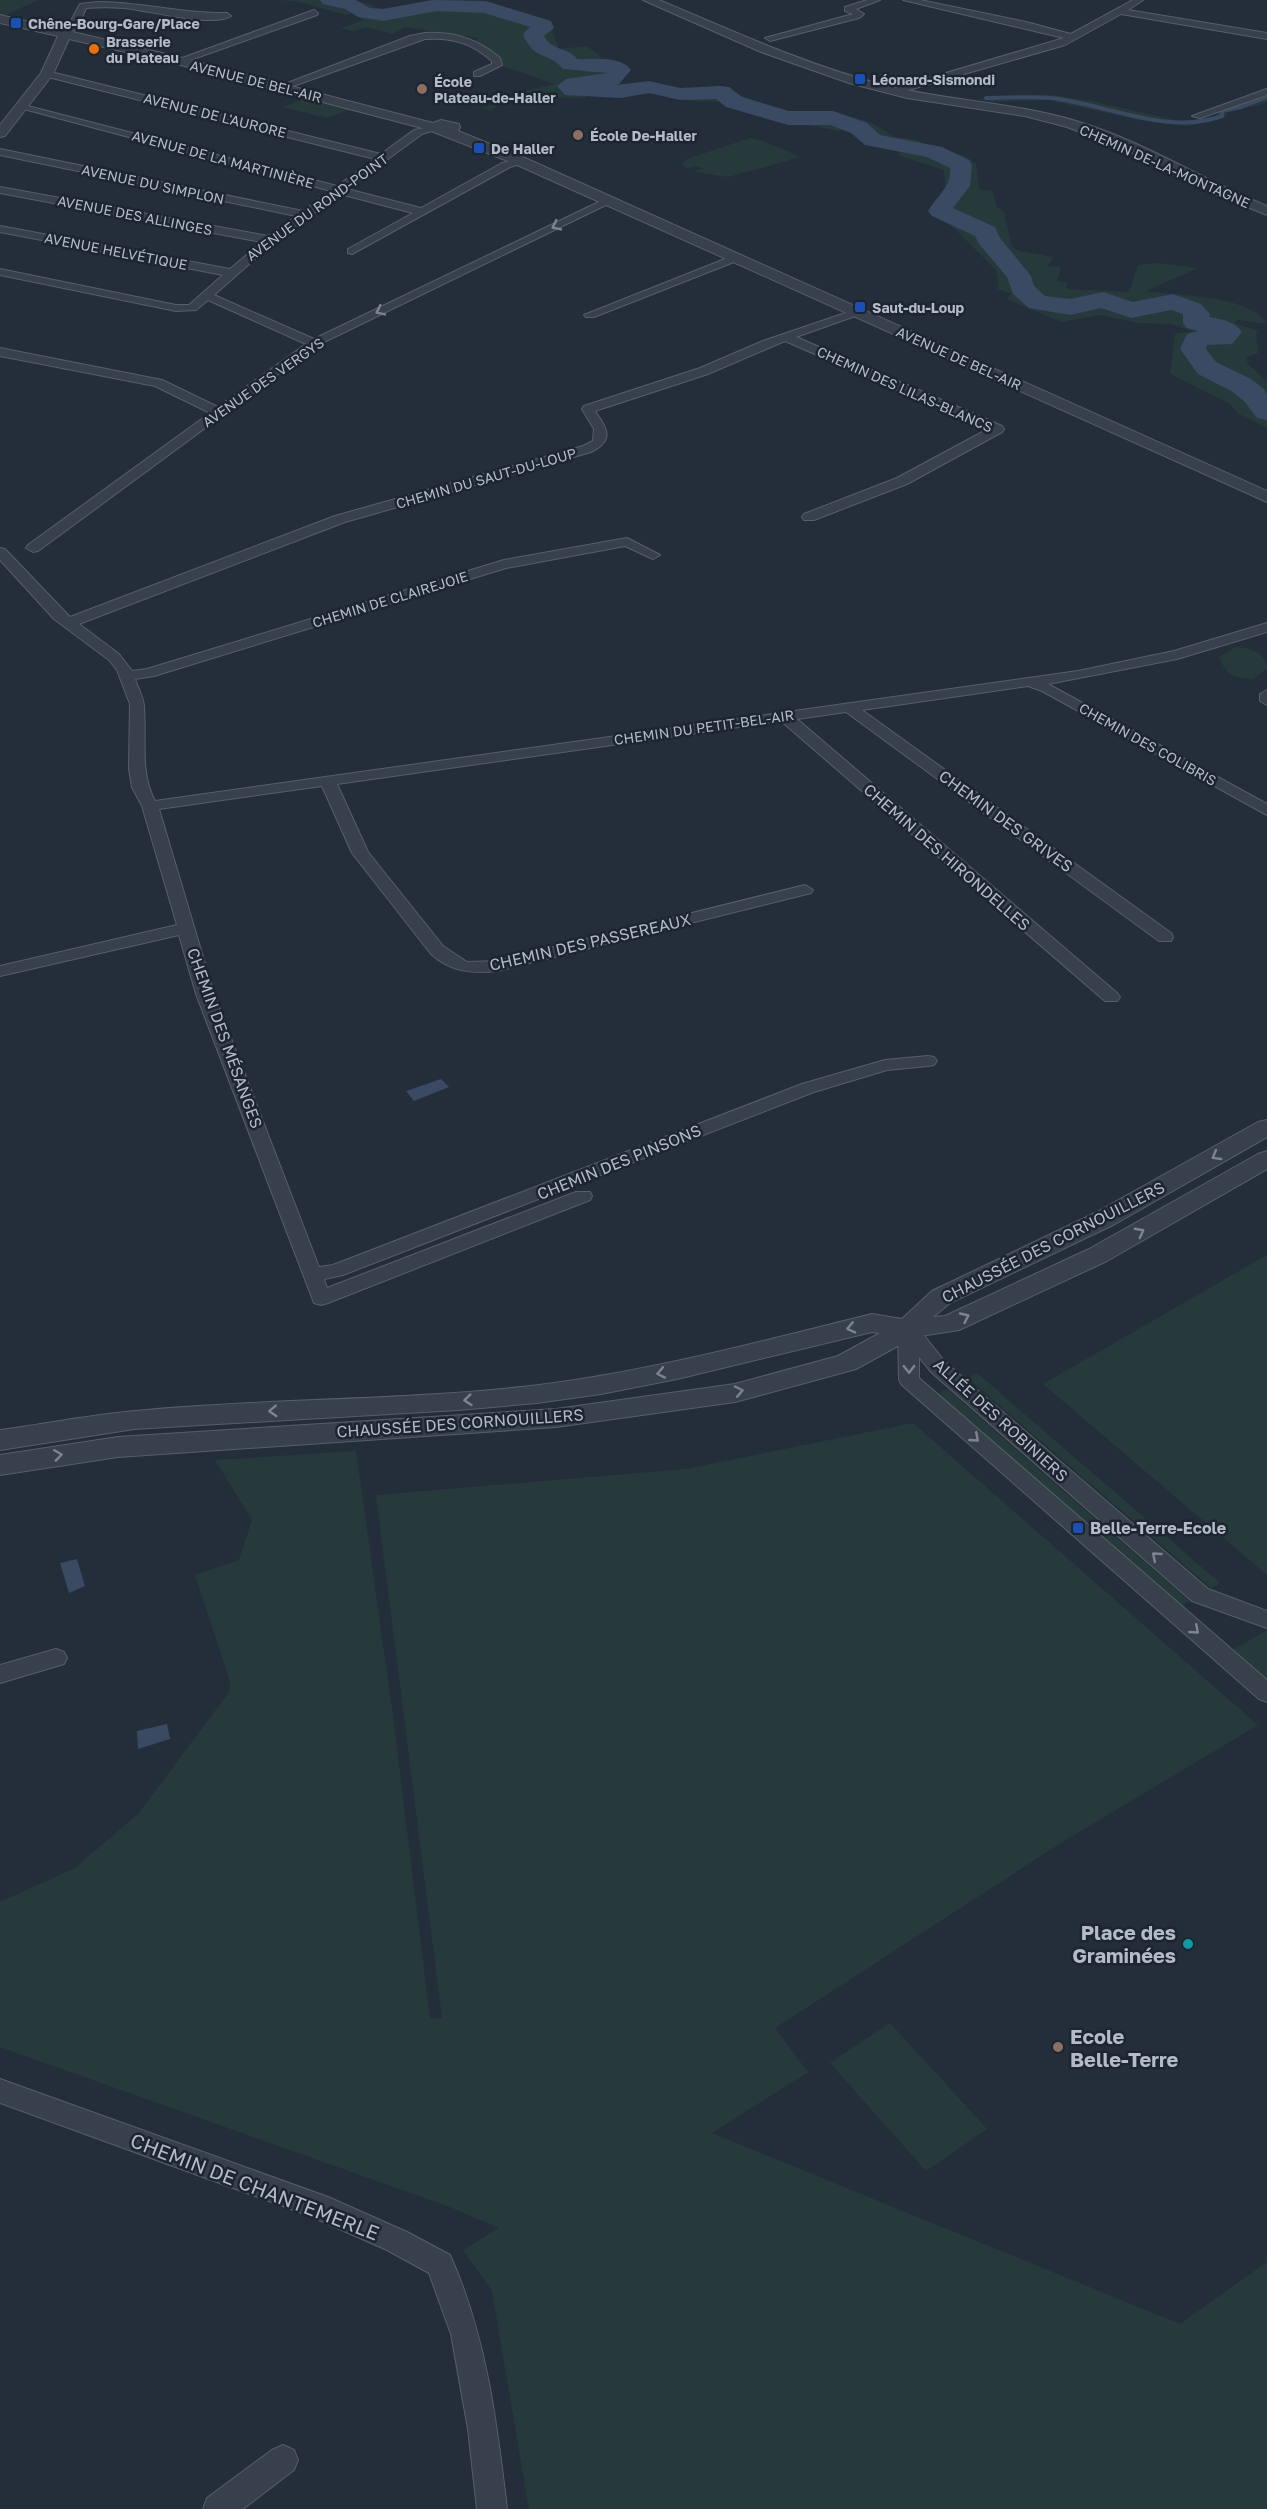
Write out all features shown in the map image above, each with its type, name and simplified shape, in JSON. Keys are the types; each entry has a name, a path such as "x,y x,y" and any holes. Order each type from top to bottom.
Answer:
{"street":[{"name":"CHEMIN DE-LA-MONTAGNE","path":"649,0 805,64 854,81 895,91 1017,111 1077,126 1101,135 1231,197 1267,211"},
{"path":"770,38 856,16 860,14 848,9 876,0"},
{"path":"908,0 1074,38"},
{"path":"895,91 1074,38 1139,0"},
{"path":"0,133 47,74 65,34 82,6 104,1 130,1 194,16 227,16"},
{"path":"1119,11 1267,36"},
{"path":"179,62 314,13"},
{"name":"AVENUE DE BEL-AIR","path":"0,19 441,128 520,161 1267,497"},
{"path":"282,87 413,38 433,34 467,39 495,58 497,65 477,74"},
{"path":"60,47 80,37"},
{"name":"AVENUE DE L'AURORE","path":"47,74 384,158"},
{"path":"1197,116 1267,92"},
{"name":"AVENUE DE LA MARTINIÈRE","path":"23,106 422,212"},
{"name":"AVENUE DU ROND-POINT","path":"208,296 270,240 418,132 441,128"},
{"name":"AVENUE DU SIMPLON","path":"0,152 306,215"},
{"path":"352,251 506,165 520,161"},
{"name":"AVENUE DES ALLINGES","path":"0,190 270,240"},
{"name":"AVENUE DES VERGYS","path":"33,548 314,343 609,201"},
{"name":"AVENUE HELVÉTIQUE","path":"0,229 231,273"},
{"path":"590,315 735,258"},
{"path":"0,272 176,308 194,307 208,296 314,343"},
{"name":"CHEMIN DU SAUT-DU-LOUP","path":"68,623 340,519 587,449 599,443 602,437 588,409 704,371 786,337 857,312"},
{"name":"CHEMIN DES LILAS-BLANCS","path":"786,337 998,429 902,481 809,517"},
{"path":"0,352 158,383 220,413"},
{"name":"CHEMIN DE CLAIREJOIE","path":"128,676 148,673 504,564 627,542 653,555"},
{"name":"CHEMIN DES MÉSANGES","path":"0,552 44,602 114,657 128,676 137,704 137,769 140,787 150,806 206,994 321,1298 583,1196"},
{"name":"CHEMIN DU PETIT-BEL-AIR","path":"150,806 1029,682 1159,659 1263,631"},
{"name":"CHEMIN DES COLIBRIS","path":"1029,682 1047,688 1267,810"},
{"path":"1267,694 1267,701"},
{"name":"CHEMIN DES GRIVES","path":"847,706 1165,936"},
{"name":"CHEMIN DES HIRONDELLES","path":"784,716 1111,997"},
{"name":"CHEMIN DES PASSEREAUX","path":"327,780 360,853 437,950 448,962 461,967 498,966 805,890"},
{"path":"0,971 186,928"},
{"name":"CHEMIN DES PINSONS","path":"312,1274 336,1271 808,1088 885,1065 928,1061"},
{"name":"CHAUSSÉE DES CORNOUILLERS","path":"0,1465 118,1447 556,1418 735,1393 839,1366 908,1329 926,1309 941,1297 1106,1218 1267,1127"},
{"name":"CHAUSSÉE DES CORNOUILLERS","path":"0,1440 134,1420 458,1401 537,1394 601,1385 677,1370 872,1323 908,1329 950,1324 1098,1255 1267,1159"},
{"name":"ALLÉE DES ROBINIERS","path":"908,1329 909,1380 1267,1693"},
{"name":"ALLÉE DES ROBINIERS","path":"908,1329 938,1367 951,1379 1200,1595 1267,1620"},
{"path":"0,1674 56,1658"},
{"name":"CHEMIN DE CHANTEMERLE","path":"0,2091 318,2206 397,2241 440,2264 465,2334 483,2429 492,2509"},
{"path":"218,2509 283,2460"}],"green space":[{"path":"0,0 39,0 3,16 0,14"},
{"path":"280,0 351,0 370,4 376,8 397,10 414,5 455,0 492,4 492,6 548,22 559,49 587,46 602,58 575,64 577,68 615,68 617,72 606,80 566,84 569,89 585,95 586,98 526,97 503,103 491,110 481,108 496,104 513,94 555,84 503,66 500,58 475,41 478,38 404,27 393,34 365,27 353,31 341,28 363,20 352,13 346,15 299,2"},
{"path":"718,85 767,107 752,111 727,102 691,101 654,93 622,94 646,88 668,87 676,90 690,90"},
{"path":"1267,94 1267,103 1228,112 1225,118 1187,126 1144,121 1048,100 991,102 976,99 1050,95 1092,101 1187,123 1218,115 1215,111"},
{"path":"304,99 348,110 327,118 283,107"},
{"path":"766,113 798,121 824,118 838,113 870,122 895,137 918,140 926,145 962,155 976,163 979,189 992,191 997,207 1004,212 1012,247 1019,251 1053,257 1048,266 1061,267 1057,281 1067,282 1066,289 1129,292 1138,265 1158,263 1198,268 1146,291 1230,302 1258,314 1267,324 1238,320 1235,323 1258,331 1256,334 1258,353 1246,357 1248,364 1267,382 1267,428 1239,414 1229,403 1170,374 1175,334 1193,331 1171,324 1138,323 1100,315 1061,322 1007,299 1011,294 998,289 996,270 955,229 934,215 934,204 945,188 944,170 897,155 900,152 867,142 855,131 845,128 839,131 758,116"},
{"path":"750,138 801,157 728,177 696,172 693,171 703,169 698,166 687,168 682,164 687,159"},
{"path":"1235,647 1256,652 1263,658 1267,668 1253,679 1232,675 1219,657"},
{"path":"1267,1255 1267,1575 1043,1384"},
{"path":"977,1373 1220,1583 1211,1588 968,1378"},
{"path":"947,1389 1189,1601 1179,1607 938,1394"},
{"path":"913,1423 1258,1725 1064,1841 775,2028 808,2072 712,2133 1180,2324 1267,2262 1267,2509 529,2509 492,2291 463,2250 499,2228 450,2207 0,2047 0,1902 75,1868 138,1814 229,1692 230,1681 195,1575 239,1560 252,1520 215,1460 356,1451 393,1716 430,2019 442,2018 376,1495 686,1469"},
{"path":"1267,1630 1267,1683 1231,1651"},
{"path":"890,2023 987,2129 926,2171 830,2063"}],"water":[{"path":"441,1079 449,1087 414,1101 406,1091"},
{"path":"77,1559 85,1586 69,1593 60,1563"},
{"path":"167,1724 170,1739 138,1749 137,1731"}],"waterway":[{"path":"330,0 352,5 365,13 383,15 437,5 486,7 544,25 544,28 533,34 535,40 541,48 565,57 570,65 615,67 621,70 612,80 573,83 568,86 573,90 621,92 649,87 680,94 721,92 734,102 788,118 833,118 859,128 873,140 934,152 961,165 962,174 959,186 940,211 987,232 988,239 1019,276 1022,289 1038,303 1070,307 1103,300 1131,310 1173,302 1192,309 1197,314 1196,323 1219,326 1229,332 1223,338 1205,337 1196,340 1193,349 1207,368 1241,385 1254,395 1267,412"},
{"path":"986,98 1051,98 1136,117 1180,122 1201,121 1222,116 1222,111 1241,107 1267,97"}],"place":[{"name":"Chêne-Bourg-Gare/Place","path":"16,23"},
{"name":"Brasserie du Plateau","path":"94,49"},
{"name":"Léonard-Sismondi","path":"860,79"},
{"name":"École Plateau-de-Haller","path":"422,89"},
{"name":"École De-Haller","path":"578,135"},
{"name":"De Haller","path":"479,148"},
{"name":"Saut-du-Loup","path":"860,307"},
{"name":"Belle-Terre-Ecole","path":"1078,1528"},
{"name":"Place des Graminées","path":"1188,1944"},
{"name":"Ecole Belle-Terre","path":"1058,2047"}]}
